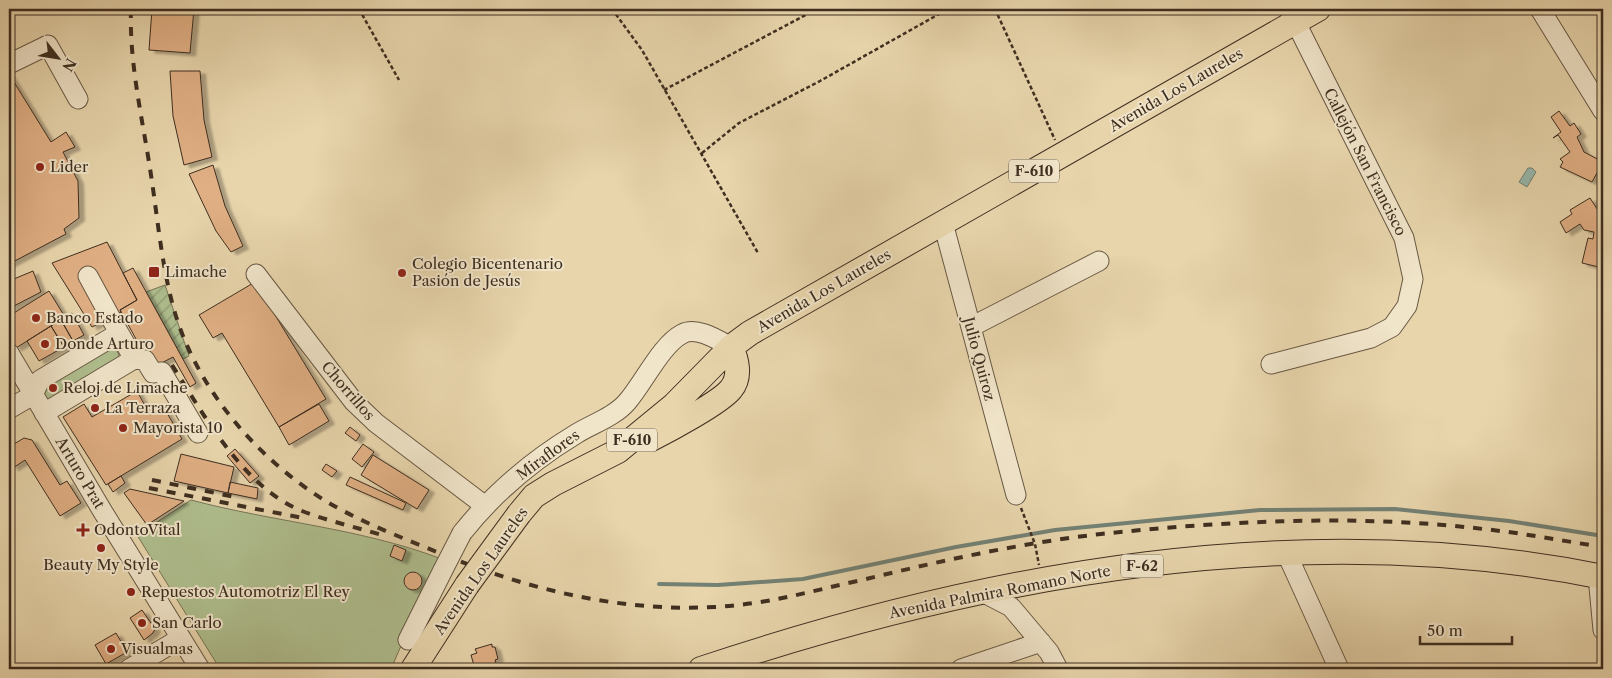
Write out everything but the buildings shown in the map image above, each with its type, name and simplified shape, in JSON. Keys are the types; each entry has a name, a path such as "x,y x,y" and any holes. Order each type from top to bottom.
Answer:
{"main road":[{"name":"Avenida Los Laureles","path":"414,669 467,585 534,496 553,484 618,451 674,405 731,347 754,330 1062,155 1292,15 1318,9"},
{"name":"Avenida Palmira Romano Norte","path":"701,669 778,644 917,606 1041,581 1222,556 1286,552 1395,553 1469,558 1601,577"}],"street":[{"path":"1540,9 1603,111"},
{"path":"1552,9 1603,92"},
{"name":"Callejón San Francisco","path":"1271,364 1371,338 1392,327 1407,306 1413,279 1404,238 1292,15"},
{"path":"9,64 48,45 78,99"},
{"name":"Julio Quiroz","path":"943,223 1016,495"},
{"path":"971,326 1099,261"},
{"name":"Chorrillos","path":"256,274 354,402 376,423 484,505"},
{"path":"88,276 134,360"},
{"path":"9,409 33,395 40,380 119,333"},
{"name":"Miraflores","path":"408,640 462,533 484,505 526,469 575,434 626,404 665,350 682,334 709,335 731,347"},
{"name":"Arturo Prat","path":"9,353 200,669"},
{"path":"44,413 134,360 146,360 153,373 162,372 198,433"},
{"path":"1286,552 1338,669"},
{"path":"1601,577 1603,630"},
{"path":"982,592 1012,607 1049,652 1058,669"},
{"path":"129,669 181,638"},
{"path":"961,669 1041,642"}],"path":[{"path":"359,9 399,80"},
{"path":"612,9 642,50 758,253"},
{"path":"664,90 817,9"},
{"path":"702,153 739,123 820,81 948,9"},
{"path":"995,9 1062,155"},
{"path":"1016,495 1035,544 1041,581"}],"green space":[{"path":"165,285 189,356 183,359 146,292"},
{"path":"109,347 116,349 119,355 117,361 47,400 39,386"},
{"path":"191,500 222,508 378,539 439,558 391,669 220,669 137,535"}],"water":[{"path":"1528,168 1532,168 1536,172 1527,187 1519,182"}],"waterway":[{"path":"659,584 718,585 803,579 956,547 1055,530 1260,510 1395,509 1509,521 1603,536"}],"railway":[{"path":"131,9 134,71 167,279 175,313 185,341 215,395 253,443 299,483 324,500 382,529 475,567 542,588 576,596 610,602 680,608 715,607 772,600 951,559 1041,542 1148,529 1292,521 1388,522 1436,524 1498,531 1603,547"},
{"path":"172,365 227,448 262,486 281,500 302,511 382,535"},
{"path":"152,480 240,498"},
{"path":"149,488 308,519"}],"place":[{"name":"Lider","path":"40,167"},
{"name":"Limache","path":"154,272"},
{"name":"Colegio Bicentenario Pasión de Jesús","path":"402,273"},
{"name":"Banco Estado","path":"36,318"},
{"name":"Donde Arturo","path":"45,344"},
{"name":"Reloj de Limache","path":"53,388"},
{"name":"La Terraza","path":"95,408"},
{"name":"Mayorista 10","path":"123,428"},
{"name":"OdontoVital","path":"83,530"},
{"name":"Beauty My Style","path":"101,548"},
{"name":"Repuestos Automotriz El Rey","path":"131,592"},
{"name":"San Carlo","path":"142,623"},
{"name":"Visualmas","path":"111,649"}]}
